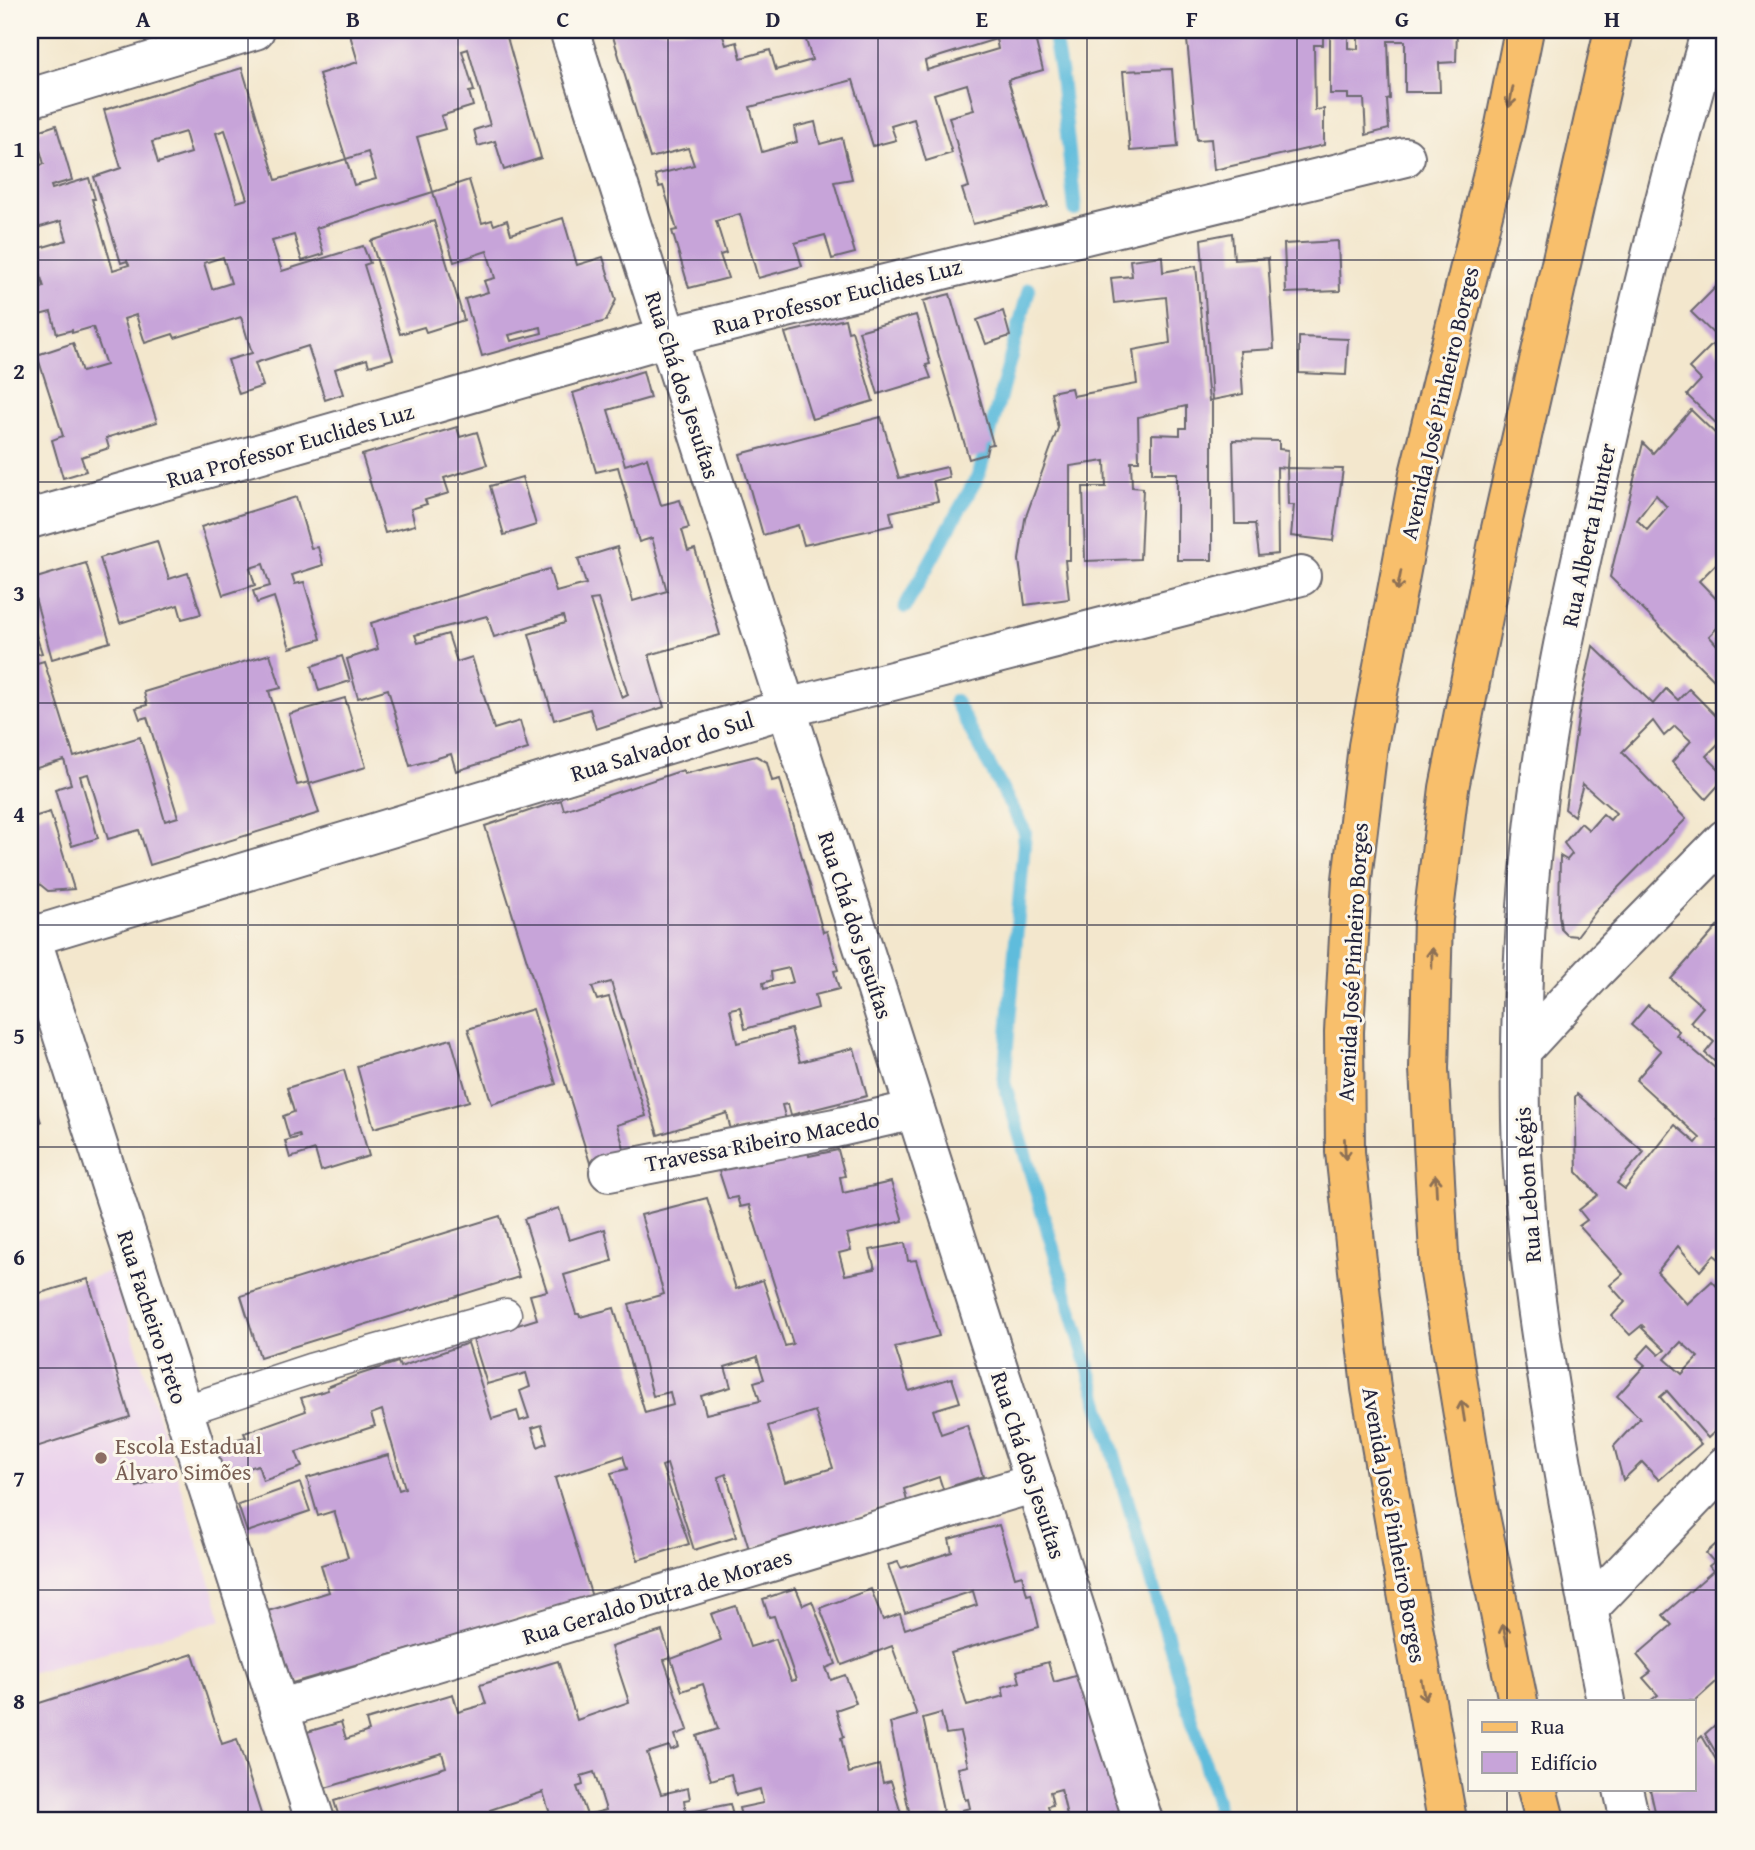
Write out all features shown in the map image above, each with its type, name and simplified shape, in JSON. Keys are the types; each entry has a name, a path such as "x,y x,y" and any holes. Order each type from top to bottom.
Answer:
{"main road":[{"name":"Avenida José Pinheiro Borges","path":"1447,1820 1371,1388 1345,1152 1345,1018 1352,879 1371,733 1419,474 1505,125 1524,30"},
{"path":"1518,1700 1477,1500 1440,1273 1429,1069 1433,919 1449,788 1498,542 1614,30"},
{"path":"1537,1790 1545,1820"}],"street":[{"path":"30,98 255,30"},
{"name":"Rua Chá dos Jesuítas","path":"569,30 1143,1820"},
{"name":"Rua Alberta Hunter","path":"1522,1050 1532,855 1548,729 1584,548 1646,269 1674,158 1711,30"},
{"name":"Rua Professor Euclides Luz","path":"30,519 668,337 1405,157"},
{"name":"Rua Salvador do Sul","path":"30,936 787,708 1301,576"},
{"path":"1522,1050 1593,972 1725,839"},
{"name":"Rua Facheiro Preto","path":"30,936 315,1820"},
{"name":"Rua Lebon Régis","path":"1522,1050 1521,1119 1538,1321 1606,1700"},
{"name":"Travessa Ribeiro Macedo","path":"609,1172 915,1110"},
{"path":"1588,1608 1725,1466"},
{"name":"Rua Geraldo Dutra de Moraes","path":"279,1709 1035,1483"},
{"path":"1623,1790 1630,1820"}],"lane":[{"path":"183,1411 310,1369 506,1314"}],"shaded area":[{"name":"Escola Estadual Álvaro Simões","path":"113,1271 222,1620 30,1673 30,1296"}],"building":[{"path":"367,30 505,30 541,158 504,170 495,141 478,146 474,130 490,125 468,49 462,51 474,91 469,92 473,106 441,116 445,129 417,137 433,192 316,228 324,254 302,261 294,235 272,241 282,271 363,246 370,263 364,265 393,359 369,366 367,359 335,369 343,394 325,400 308,346 255,363 263,386 239,394 228,360 252,353 241,317 175,338 173,334 145,343 136,315 124,319 157,422 106,438 109,448 81,457 86,471 63,478 52,440 63,436 37,355 73,343 82,372 106,365 93,327 57,334 51,312 39,315 32,291 44,287 33,250 67,240 61,221 30,230 30,168 44,164 35,132 56,125 72,180 51,186 52,189 89,178 95,199 92,199 113,270 129,265 127,261 121,263 94,177 121,168 104,110 242,68 276,180 346,159 319,74 358,62 350,35","holes":["225,130 247,199 237,202 216,133","185,132 191,153 158,163 152,142","368,152 376,179 354,185 346,159","223,257 231,283 212,289 204,263"]},
{"path":"611,30 721,30 726,45 737,42 741,58 770,50 776,70 812,60 803,30 864,30 865,34 874,30 915,30 916,33 923,30 1033,30 1043,70 1008,80 1048,206 973,224 962,189 969,187 949,117 974,110 967,84 934,94 952,153 926,161 914,119 891,126 896,140 873,146 853,80 750,107 762,152 797,142 794,127 815,122 820,144 842,138 852,179 834,182 855,253 832,259 825,235 795,243 802,266 758,278 740,214 716,221 726,253 720,255 728,278 689,288 672,231 677,230 663,186 659,187 655,175 694,165 688,148 650,158","holes":["996,39 998,49 927,70 925,61"]},
{"path":"1186,30 1343,30 1343,37 1348,36 1348,48 1358,49 1358,30 1457,30 1456,62 1439,63 1440,92 1405,92 1405,41 1388,41 1389,129 1366,135 1364,99 1348,99 1348,94 1330,94 1330,36 1323,36 1323,45 1314,45 1315,110 1324,109 1324,145 1214,170 1211,139 1197,140"},
{"path":"1172,69 1178,147 1130,151 1123,71"},
{"path":"469,180 482,223 492,220 494,225 507,220 511,234 563,218 577,265 603,257 616,300 606,321 482,356 465,299 488,292 484,281 495,278 487,251 454,262 433,192","holes":["541,327 542,333 511,341 509,335"]},
{"path":"434,221 464,320 426,332 424,327 400,334 371,241"},
{"path":"1232,233 1234,260 1268,258 1274,349 1240,351 1243,394 1212,400 1201,239"},
{"path":"1338,241 1340,291 1286,293 1284,244"},
{"path":"1162,256 1163,272 1196,266 1209,401 1212,400 1212,560 1177,560 1177,473 1152,473 1152,434 1180,435 1180,428 1186,428 1186,406 1138,417 1139,461 1131,461 1132,487 1143,488 1140,559 1085,561 1083,487 1106,487 1105,461 1070,466 1070,560 1065,560 1069,599 1025,605 1019,560 1025,519 1058,428 1051,392 1071,388 1073,396 1137,384 1133,350 1170,343 1166,297 1114,303 1111,278 1132,276 1130,260"},
{"path":"1725,278 1725,345 1691,312"},
{"path":"950,294 993,444 988,445 986,454 969,459 923,301"},
{"path":"1003,311 1010,336 986,344 977,320"},
{"path":"916,315 930,364 926,365 931,378 878,394 859,331"},
{"path":"845,319 848,332 852,331 873,401 812,419 785,333"},
{"path":"1299,337 1348,339 1346,375 1299,373"},
{"path":"1712,345 1725,359 1725,432 1687,395 1701,380 1689,368"},
{"path":"643,371 650,398 608,410 625,465 647,458 661,505 680,500 689,528 682,530 688,551 695,549 720,635 649,655 664,707 596,729 590,709 554,720 529,634 565,623 563,616 494,637 487,616 415,635 418,643 448,634 457,662 472,657 494,729 520,721 528,749 456,771 451,754 410,766 388,689 358,698 347,659 378,649 371,623 549,569 556,592 586,584 578,559 617,547 633,601 667,591 652,538 639,542 618,467 596,472 573,393","holes":["598,599 628,695 622,698 590,600"]},
{"path":"1691,410 1725,443 1725,555 1699,581 1725,608 1725,633 1719,626 1709,636 1725,654 1725,691 1610,577 1643,443 1653,453","holes":["1656,495 1667,507 1647,530 1637,520"]},
{"path":"881,417 899,478 947,467 949,477 933,481 938,501 890,512 893,525 804,545 798,525 763,535 740,454"},
{"path":"457,427 460,437 477,432 487,465 444,478 449,493 425,500 427,504 411,509 415,525 385,533 362,455"},
{"path":"1233,440 1279,441 1279,449 1288,450 1287,468 1277,467 1278,554 1259,556 1255,524 1235,524"},
{"path":"1287,468 1343,469 1333,541 1291,536 1294,505 1288,505"},
{"path":"522,477 536,525 504,535 490,486"},
{"path":"296,497 311,548 318,547 323,565 292,575 295,584 304,582 321,639 290,648 274,597 257,603 253,591 270,586 263,564 250,568 255,585 223,595 201,527"},
{"path":"157,541 169,579 188,573 201,614 182,619 178,605 120,623 100,558"},
{"path":"86,563 110,642 52,659 30,580"},
{"path":"30,617 42,653 30,656"},
{"path":"1593,646 1653,704 1666,689 1678,700 1689,689 1725,725 1725,737 1706,756 1725,778 1706,799 1672,762 1691,741 1675,726 1664,736 1653,721 1622,752 1686,819 1600,906 1577,936 1567,935 1561,929 1559,915 1560,856 1567,860 1572,854 1564,843 1581,823 1589,830 1603,814 1610,820 1616,813 1583,784 1574,816 1565,809 1580,705"},
{"path":"270,654 281,688 269,691 297,785 309,782 319,813 150,865 139,830 108,839 88,774 80,776 98,838 72,846 55,789 71,784 64,760 30,770 30,665 44,661 74,757 140,737 165,821 178,817 147,717 140,719 136,708 147,705 144,692"},
{"path":"342,656 350,681 319,691 312,666"},
{"path":"345,698 366,767 309,784 289,714"},
{"path":"756,756 767,762 772,781 780,779 823,932 827,931 838,970 834,971 839,989 815,995 818,1008 745,1029 740,1007 730,1009 737,1043 791,1029 800,1062 854,1048 867,1096 791,1115 788,1104 782,1105 786,1120 731,1131 727,1113 658,1135 611,982 592,987 597,1000 609,997 646,1116 617,1125 625,1151 590,1163 485,826 561,800 564,810 683,770 684,774","holes":["789,968 793,982 764,989 763,983 772,980 771,972"]},
{"path":"50,812 74,889 48,891 37,882 30,855 30,818"},
{"path":"1725,918 1725,1070 1705,1053 1714,1042 1690,1022 1703,1007 1671,979"},
{"path":"1648,1005 1679,1031 1676,1035 1722,1074 1718,1080 1725,1086 1725,1109 1717,1119 1725,1126 1725,1264 1714,1255 1700,1271 1678,1246 1657,1272 1687,1304 1712,1281 1725,1295 1725,1422 1708,1438 1667,1391 1660,1397 1701,1444 1659,1480 1642,1462 1623,1480 1614,1446 1640,1418 1617,1396 1645,1365 1637,1358 1649,1345 1659,1355 1665,1350 1642,1325 1630,1335 1612,1316 1625,1302 1610,1285 1623,1274 1579,1226 1587,1220 1579,1210 1598,1195 1577,1172 1577,1094 1644,1152 1617,1183 1625,1189 1675,1125 1696,1143 1700,1138 1636,1080 1661,1051 1631,1025","holes":["1681,1342 1698,1357 1682,1374 1665,1359"]},
{"path":"533,1009 556,1084 492,1104 468,1029"},
{"path":"451,1039 469,1101 374,1128 357,1066"},
{"path":"344,1070 369,1156 321,1171 315,1150 290,1158 285,1141 300,1137 299,1134 289,1137 283,1116 294,1112 287,1088"},
{"path":"30,1091 41,1122 30,1126"},
{"path":"838,1150 845,1176 840,1177 843,1193 891,1182 903,1221 847,1234 851,1250 839,1253 845,1275 875,1269 870,1250 905,1243 908,1261 916,1260 939,1336 895,1347 909,1391 952,1378 960,1402 933,1410 941,1434 967,1425 983,1476 943,1489 939,1477 904,1489 907,1501 749,1549 726,1474 718,1477 736,1537 694,1550 667,1464 662,1466 689,1544 638,1560 611,1473 627,1469 623,1456 555,1478 592,1597 292,1683 268,1611 329,1592 321,1565 348,1557 334,1511 318,1516 307,1478 388,1455 399,1490 405,1488 382,1410 371,1414 375,1426 296,1452 302,1467 263,1481 258,1465 224,1476 213,1445 246,1437 244,1433 306,1411 301,1398 328,1390 327,1387 398,1362 400,1367 468,1343 492,1419 517,1411 520,1421 529,1418 520,1391 530,1387 526,1373 487,1384 473,1339 537,1319 530,1295 547,1291 524,1219 559,1208 569,1240 605,1229 612,1261 564,1275 576,1314 580,1317 614,1308 645,1413 673,1405 670,1392 653,1396 629,1304 664,1294 641,1215 707,1198 736,1289 763,1280 785,1346 793,1344 749,1205 740,1207 737,1197 728,1199 718,1168 808,1151 809,1156","holes":["757,1357 764,1379 754,1382 760,1401 706,1414 701,1396 731,1387 725,1367","815,1411 833,1468 785,1482 768,1426","542,1425 547,1443 538,1447 532,1428"]},
{"path":"500,1216 519,1277 260,1357 241,1296"},
{"path":"88,1279 130,1417 30,1449 30,1296"},
{"path":"153,1471 155,1481 137,1487 133,1478"},
{"path":"300,1483 310,1511 247,1532 238,1505"},
{"path":"999,1525 1015,1577 1022,1575 1027,1595 1031,1594 1039,1627 951,1653 967,1706 1004,1696 1002,1687 1020,1682 1017,1671 1048,1662 1054,1682 1082,1674 1121,1810 1105,1814 1106,1820 1068,1820 1061,1789 1050,1792 1053,1805 1048,1806 1051,1820 964,1820 962,1810 970,1808 968,1799 965,1800 958,1768 968,1766 960,1732 946,1734 941,1713 923,1718 945,1820 911,1820 890,1723 917,1715 892,1646 842,1665 820,1608 871,1589 883,1620 900,1614 905,1629 977,1605 973,1591 905,1613 888,1565 898,1562 901,1568 952,1552 949,1539"},
{"path":"1725,1536 1725,1568 1717,1574 1725,1586 1725,1674 1696,1700 1651,1700 1658,1695 1643,1678 1651,1672 1637,1655 1672,1625 1663,1615 1713,1571 1709,1566 1714,1562 1706,1553"},
{"path":"796,1588 803,1605 812,1601 836,1664 826,1668 831,1680 845,1675 856,1703 836,1710 844,1737 841,1738 849,1773 879,1765 883,1783 891,1781 903,1820 876,1820 874,1815 854,1820 742,1820 739,1808 763,1803 760,1789 736,1795 731,1774 711,1780 697,1736 718,1729 703,1684 682,1691 671,1659 721,1640 711,1614 736,1606 750,1647 776,1639 791,1681 796,1680 774,1616 769,1617 763,1599"},
{"path":"662,1631 671,1658 664,1660 688,1730 675,1735 679,1747 671,1750 669,1746 647,1753 661,1794 688,1788 690,1799 684,1800 686,1813 730,1804 734,1820 552,1820 543,1792 490,1810 493,1820 340,1820 334,1801 446,1767 442,1753 322,1789 304,1733 341,1722 346,1739 369,1731 366,1720 453,1694 458,1712 486,1704 480,1685 558,1661 577,1720 629,1702 611,1647","holes":["594,1772 606,1810 587,1815 577,1787 583,1785 581,1776"]},
{"path":"193,1654 222,1744 237,1739 263,1820 30,1820 30,1706"},
{"path":"1725,1716 1725,1768 1705,1734"},
{"path":"1702,1736 1725,1775 1725,1820 1657,1820 1650,1790 1696,1790 1696,1742"}],"waterway":[{"path":"1053,30 1061,76 1075,210"},
{"path":"905,607 979,474 1029,289"},
{"path":"955,701 1025,832 1004,1082 1216,1801 1218,1820"}],"place":[{"name":"Escola Estadual Álvaro Simões","path":"101,1458"}]}
